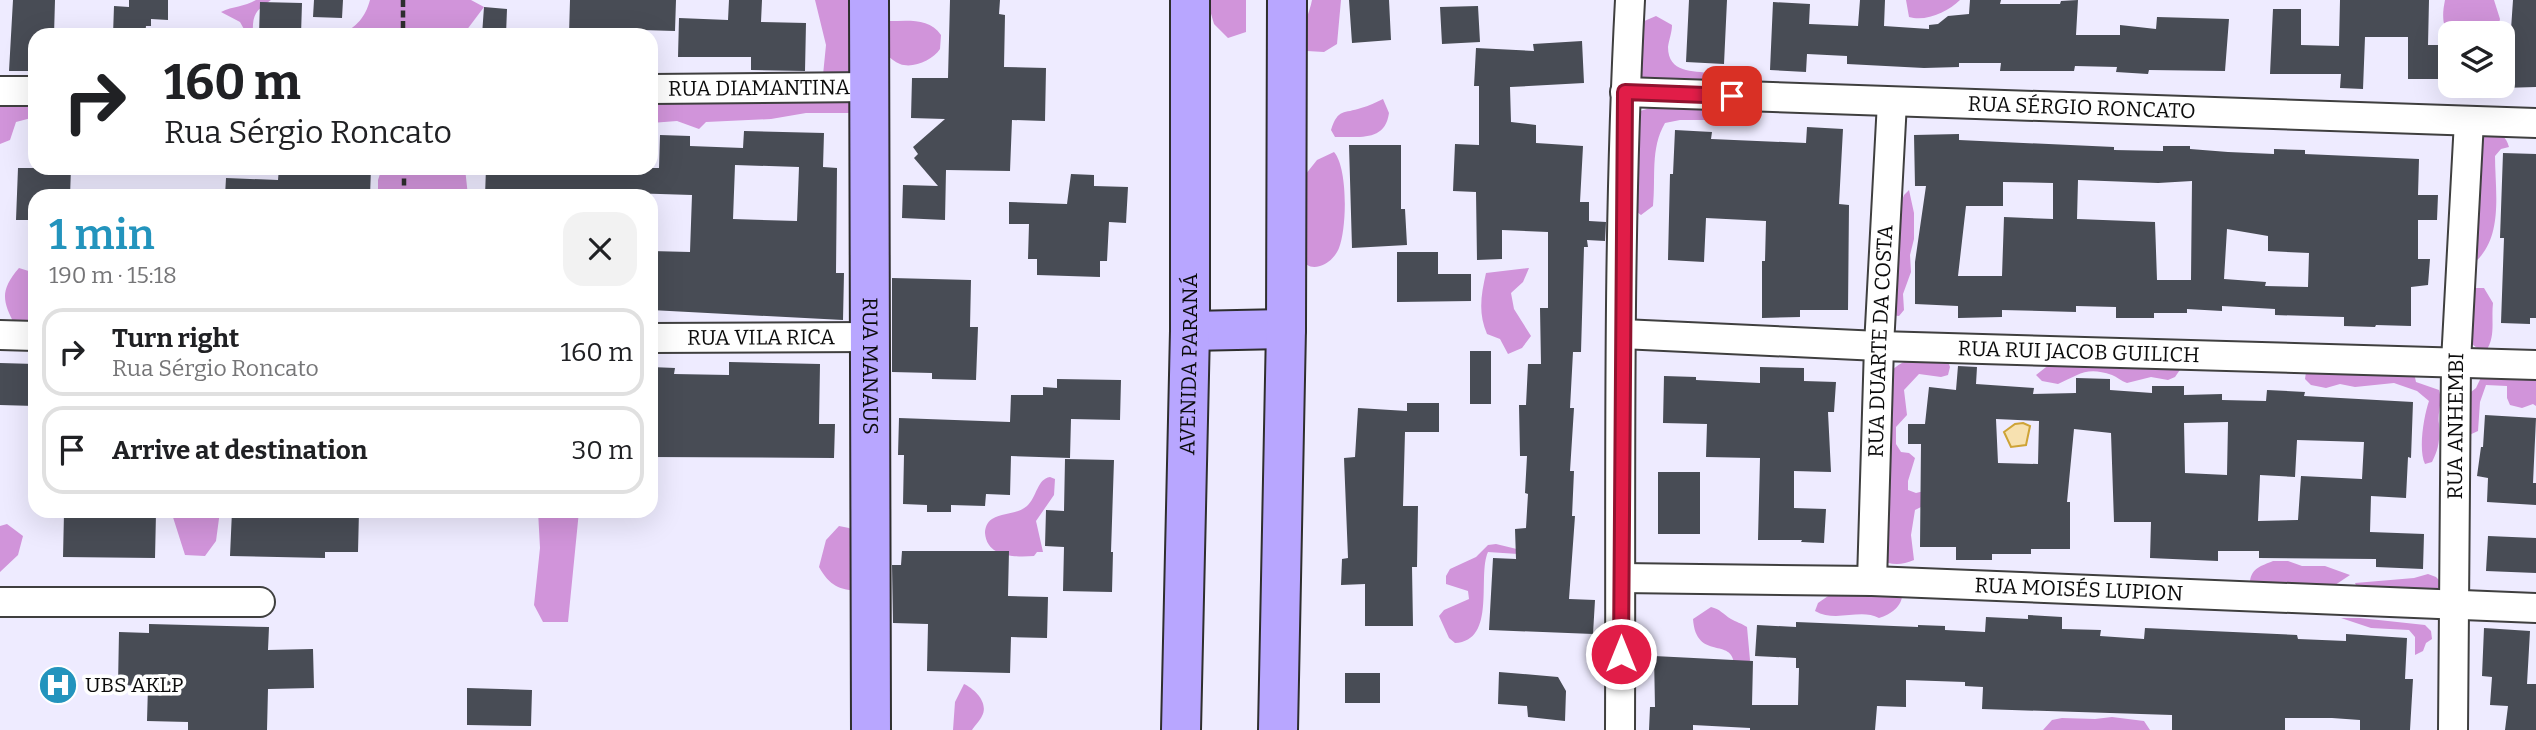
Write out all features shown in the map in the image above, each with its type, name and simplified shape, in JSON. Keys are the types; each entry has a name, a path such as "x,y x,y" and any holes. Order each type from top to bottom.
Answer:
{"main road":[{"name":"RUA MANAUS","path":"869,0 871,730"},
{"name":"AVENIDA PARANÁ","path":"1181,730 1190,331 1190,0"},
{"path":"1278,730 1286,328 1287,0"},
{"path":"1190,331 1286,328"}],"street":[{"path":"1620,730 1625,92 1630,0"},
{"name":"RUA DIAMANTINA","path":"658,89 870,87"},
{"path":"0,91 28,91"},
{"name":"RUA SÉRGIO RONCATO","path":"1625,92 2536,123"},
{"name":"RUA DUARTE DA COSTA","path":"1872,581 1879,346 1892,102"},
{"name":"RUA ANHEMBI","path":"2453,730 2456,362 2469,121"},
{"name":"RUA RUI JACOB GUILICH","path":"1622,334 1879,346 2536,365"},
{"path":"0,335 28,335"},
{"name":"RUA VILA RICA","path":"658,338 870,337"},
{"name":"RUA MOISÉS LUPION","path":"1621,578 1872,581 2536,608"},
{"path":"0,602 260,602"}],"path":[{"path":"403,0 403,28"}],"shaded area":[{"path":"256,0 271,0 256,14 253,28 243,28 240,22 221,12 230,9"},
{"path":"370,0 471,0 484,7 468,28 352,28 366,12"},
{"path":"815,0 862,0 856,105 849,113 806,113 771,119 706,122 699,129 677,121 658,122 658,95 823,75 826,45"},
{"path":"1207,0 1246,0 1246,32 1228,38 1214,24"},
{"path":"1312,0 1341,0 1337,44 1324,52 1307,51 1304,45 1303,32"},
{"path":"1906,0 1960,0 1936,15 1916,18 1909,17"},
{"path":"2445,0 2494,0 2500,19 2443,21"},
{"path":"1656,16 1672,25 1668,47 1672,62 1689,71 1711,73 1714,81 1707,85 1640,78 1642,22"},
{"path":"884,21 915,21 929,25 941,35 940,49 933,57 922,62 911,65 898,63 886,54"},
{"path":"28,83 28,119 16,122 10,140 0,144 0,87"},
{"path":"1383,99 1389,113 1386,123 1376,134 1335,137 1331,130 1339,115"},
{"path":"1671,102 1704,106 1710,120 1665,123 1655,153 1653,206 1641,215 1629,206 1634,126 1640,111"},
{"path":"2491,133 2503,136 2509,147 2501,149 2495,156 2494,226 2484,252 2475,262 2475,206 2480,200 2478,141"},
{"path":"1334,152 1339,160 1344,184 1342,239 1338,251 1331,259 1323,265 1311,267 1301,259 1301,180 1317,160"},
{"path":"380,175 466,175 467,189 378,189"},
{"path":"1909,190 1914,213 1914,239 1910,255 1911,272 1903,294 1904,310 1899,316 1891,315 1901,203"},
{"path":"19,268 28,271 28,330 15,325 7,309 6,289"},
{"path":"1529,268 1523,282 1511,293 1514,309 1531,336 1522,348 1508,354 1500,339 1487,334 1482,319 1481,304 1486,273"},
{"path":"2475,288 2484,288 2493,303 2492,334 2486,351 2473,345 2466,333 2462,304"},
{"path":"1947,359 1950,367 1948,375 1941,377 1919,374 1904,390 1907,415 1896,427 1896,444 1901,452 1909,453 1915,458 1908,490 1916,493 1924,491 1921,507 1915,510 1911,535 1914,560 1900,564 1887,563 1877,559 1891,372 1909,360"},
{"path":"2055,360 2186,361 2175,377 2168,380 2151,377 2127,383 2096,371 2083,373 2058,384 2042,381 2036,375"},
{"path":"2485,369 2536,371 2536,406 2533,404 2522,408 2510,405 2507,386 2486,385 2480,402 2478,431 2467,436 2466,396 2476,388"},
{"path":"2365,370 2369,376 2414,373 2416,382 2439,390 2439,439 2432,462 2425,464 2422,450 2429,401 2417,391 2394,383 2355,387 2340,384 2326,388 2311,385 2305,379 2306,372 2335,371 2342,375 2350,371"},
{"path":"2015,424 2030,426 2026,445 2011,447 2004,432"},
{"path":"1050,477 1055,479 1054,495 1036,521 1043,552 1037,552 1034,556 1011,556 997,552 987,541 985,533 989,522 1027,506 1042,481"},
{"path":"173,518 219,518 216,541 205,556 185,555"},
{"path":"538,518 578,518 568,622 543,622 534,605 540,548"},
{"path":"7,524 23,536 18,555 0,572 0,526"},
{"path":"839,526 849,528 859,535 860,591 836,586 819,567 826,540"},
{"path":"1496,544 1529,552 1488,552 1481,620 1468,640 1455,643 1449,638 1439,616 1444,610 1469,599 1468,591 1446,584 1446,576 1450,569 1476,557 1488,545"},
{"path":"2273,561 2288,561 2302,566 2325,566 2350,575 2335,585 2326,587 2253,586 2250,581 2255,570"},
{"path":"2428,574 2436,577 2447,588 2442,594 2359,592 2355,583 2414,578"},
{"path":"1902,591 1901,601 1896,608 1879,618 1864,614 1831,616 1815,611 1818,603 1831,594"},
{"path":"1711,607 1747,627 1750,660 1748,668 1734,665 1728,652 1707,645 1696,632 1693,619"},
{"path":"2341,618 2425,625 2431,631 2432,639 2426,643 2423,651 2415,655 2415,637 2409,630 2371,628"},
{"path":"964,684 980,697 984,711 972,730 953,730 955,702"},
{"path":"2112,717 2144,721 2150,730 2043,730 2052,720 2062,718"}],"building":[{"path":"13,0 55,0 54,28 28,28 28,71 9,71"},
{"path":"129,0 168,0 168,20 151,19 151,26 146,28 113,28 114,6 129,7"},
{"path":"314,0 343,0 342,18 313,17"},
{"path":"570,0 676,0 675,31 658,30 658,28 569,28"},
{"path":"729,0 762,0 761,22 806,23 805,71 751,70 751,57 678,57 679,18 728,20"},
{"path":"950,0 1000,0 999,14 1005,15 1004,67 1046,68 1045,121 1012,120 1010,171 946,170 945,220 902,218 903,185 938,186 914,158 918,154 913,147 945,119 911,118 912,78 948,78"},
{"path":"1349,0 1389,0 1391,40 1352,43"},
{"path":"1689,0 1727,0 1724,64 1686,62"},
{"path":"1860,0 1885,0 1884,26 1929,29 1929,25 1938,24 1948,16 1969,14 1970,0 2001,0 2000,4 2060,4 2061,1 2078,0 2076,35 2120,35 2120,25 2156,29 2157,17 2229,19 2225,71 2149,70 2148,74 2116,72 2117,67 2075,66 2074,71 2000,71 2001,63 1959,63 1959,67 1924,68 1847,64 1847,56 1807,54 1806,72 1770,70 1773,2 1810,4 1809,24 1858,26"},
{"path":"2340,0 2429,0 2428,45 2438,45 2438,79 2408,79 2408,37 2365,37 2363,89 2340,88 2341,74 2270,74 2273,9 2301,9 2301,45 2339,46"},
{"path":"2513,0 2536,0 2536,87 2515,88 2515,21 2512,21"},
{"path":"260,2 302,3 301,28 259,28"},
{"path":"1478,6 1480,42 1442,44 1440,7"},
{"path":"484,7 507,9 506,28 482,28"},
{"path":"1582,41 1584,83 1510,87 1511,122 1536,125 1536,143 1583,146 1580,202 1589,202 1589,221 1606,222 1605,241 1587,240 1588,247 1584,247 1581,352 1573,352 1570,408 1574,408 1570,471 1574,471 1572,516 1575,516 1569,599 1595,600 1593,634 1489,630 1493,558 1516,559 1515,529 1526,528 1527,456 1520,456 1519,405 1526,405 1528,364 1541,364 1540,308 1548,308 1548,232 1502,230 1502,259 1477,260 1476,192 1453,191 1455,144 1479,145 1479,86 1474,86 1476,48 1534,51 1533,44"},
{"path":"1807,127 1843,129 1839,204 1849,205 1848,310 1800,310 1800,317 1762,318 1762,261 1765,261 1766,221 1706,218 1704,262 1668,260 1670,174 1673,174 1675,130 1712,132 1711,139 1806,143"},
{"path":"744,131 824,133 823,167 837,168 836,273 844,273 843,320 658,310 658,251 690,252 692,195 658,194 658,189 485,189 486,175 658,175 660,135 690,136 690,146 743,148","holes":["735,165 799,167 797,221 733,219"]},
{"path":"1959,134 1959,140 2114,147 2114,150 2163,151 2163,146 2190,146 2190,149 2228,152 2274,154 2274,149 2305,150 2305,154 2419,159 2418,195 2438,195 2437,220 2418,220 2418,259 2430,259 2428,285 2411,287 2411,326 2344,326 2344,317 2275,315 2275,309 2222,306 2222,311 2187,309 2187,313 2154,313 2154,318 2116,318 2116,307 2076,306 2076,312 2002,310 2002,317 1958,318 1958,306 1915,304 1915,262 1926,186 1915,186 1914,135","holes":["2078,180 2158,183 2192,181 2191,280 2157,280 2155,222 2077,219","2003,182 2053,183 2053,219 2004,217 2002,276 1958,276 1966,206 2003,206","2227,229 2268,236 2268,251 2309,253 2308,287 2265,286 2266,282 2224,279"]},
{"path":"1349,145 1401,145 1401,209 1405,209 1407,245 1352,248"},
{"path":"2503,153 2536,154 2536,318 2530,318 2530,324 2501,323"},
{"path":"18,168 28,168 28,175 71,175 70,189 28,189 28,220 16,220"},
{"path":"1071,174 1094,175 1094,186 1128,187 1126,223 1109,222 1107,261 1100,261 1100,277 1037,275 1037,259 1028,259 1029,224 1009,224 1009,202 1067,204"},
{"path":"278,175 371,175 370,189 225,189 226,178 278,180"},
{"path":"1397,252 1438,252 1438,274 1471,274 1471,301 1397,302"},
{"path":"892,278 971,280 970,327 978,327 976,380 932,379 932,373 892,372"},
{"path":"1470,351 1491,351 1491,404 1470,404"},
{"path":"729,362 820,364 819,424 835,424 834,458 658,457 658,367 675,368 674,374 729,375"},
{"path":"0,363 28,364 28,406 0,405"},
{"path":"1958,366 1977,367 1976,384 2034,388 2033,394 2076,393 2076,378 2110,379 2110,390 2152,393 2152,386 2184,386 2184,395 2222,394 2222,400 2266,401 2267,390 2305,392 2304,396 2413,402 2406,498 2371,496 2370,532 2424,534 2423,569 2376,567 2376,559 2259,558 2259,551 2218,551 2218,561 2150,558 2151,522 2114,522 2111,433 2074,429 2067,502 2070,502 2070,549 2031,549 2031,554 1992,554 1992,560 1956,560 1956,547 1920,547 1921,444 1908,444 1908,424 1925,424 1929,387 1956,390","holes":["1996,419 2039,421 2038,464 1998,463","2228,422 2227,475 2185,473 2184,423","2297,440 2364,442 2362,479 2301,476 2298,520 2258,521 2260,475 2295,477"]},
{"path":"1760,367 1804,368 1804,381 1836,382 1834,412 1828,412 1831,472 1794,471 1794,508 1826,509 1824,543 1758,540 1760,458 1706,457 1707,424 1663,423 1664,376 1760,383"},
{"path":"1057,379 1121,380 1120,420 1071,419 1070,458 1011,456 1010,495 986,494 985,506 951,505 951,512 927,512 927,505 903,504 904,455 898,455 899,418 1010,422 1011,395 1043,395 1043,387 1057,388"},
{"path":"1407,403 1439,403 1439,432 1405,432 1403,506 1418,506 1417,567 1412,567 1413,626 1365,626 1365,584 1341,585 1342,559 1348,558 1344,458 1355,457 1358,408 1407,411"},
{"path":"2485,415 2536,418 2533,483 2536,483 2536,505 2487,502 2488,478 2477,476 2483,447"},
{"path":"1065,459 1114,460 1112,592 1063,591 1064,547 1045,546 1046,510 1064,511"},
{"path":"1658,472 1700,472 1700,534 1658,534"},
{"path":"64,518 156,518 155,558 63,557"},
{"path":"232,518 359,518 358,552 325,552 325,558 230,556"},
{"path":"2488,536 2536,538 2536,573 2486,571"},
{"path":"902,551 1009,551 1008,596 1048,597 1047,638 1011,637 1010,673 927,671 928,624 893,623 892,565 901,565"},
{"path":"2028,615 2062,617 2062,629 2101,630 2100,636 2144,639 2145,628 2297,635 2298,639 2346,641 2346,634 2407,638 2405,679 2413,679 2410,730 2360,730 2360,720 2285,718 2285,730 2172,730 2172,715 1982,709 1983,687 1965,686 1965,682 1906,680 1906,707 1877,706 1875,730 1750,730 1693,725 1693,730 1649,730 1650,707 1655,707 1654,656 1753,661 1752,705 1798,705 1799,668 1796,668 1796,658 1755,656 1757,625 1796,627 1796,622 1918,625 1945,626 1945,630 1985,632 1986,617 2028,619"},
{"path":"149,624 269,627 268,650 313,649 314,688 268,689 267,730 188,730 188,722 147,721 148,686 118,685 119,632 149,633"},
{"path":"2484,628 2530,631 2527,684 2536,684 2536,730 2505,730 2508,706 2490,705 2492,677 2482,676"},
{"path":"1499,672 1558,677 1566,691 1565,721 1528,717 1527,706 1498,704"},
{"path":"1345,673 1380,673 1380,703 1345,703"},
{"path":"467,688 532,690 531,726 467,725"}],"place":[{"name":"UBS AKLP","path":"58,685"}],"route":[{"path":"1621,654 1625,92 1732,96"}]}
